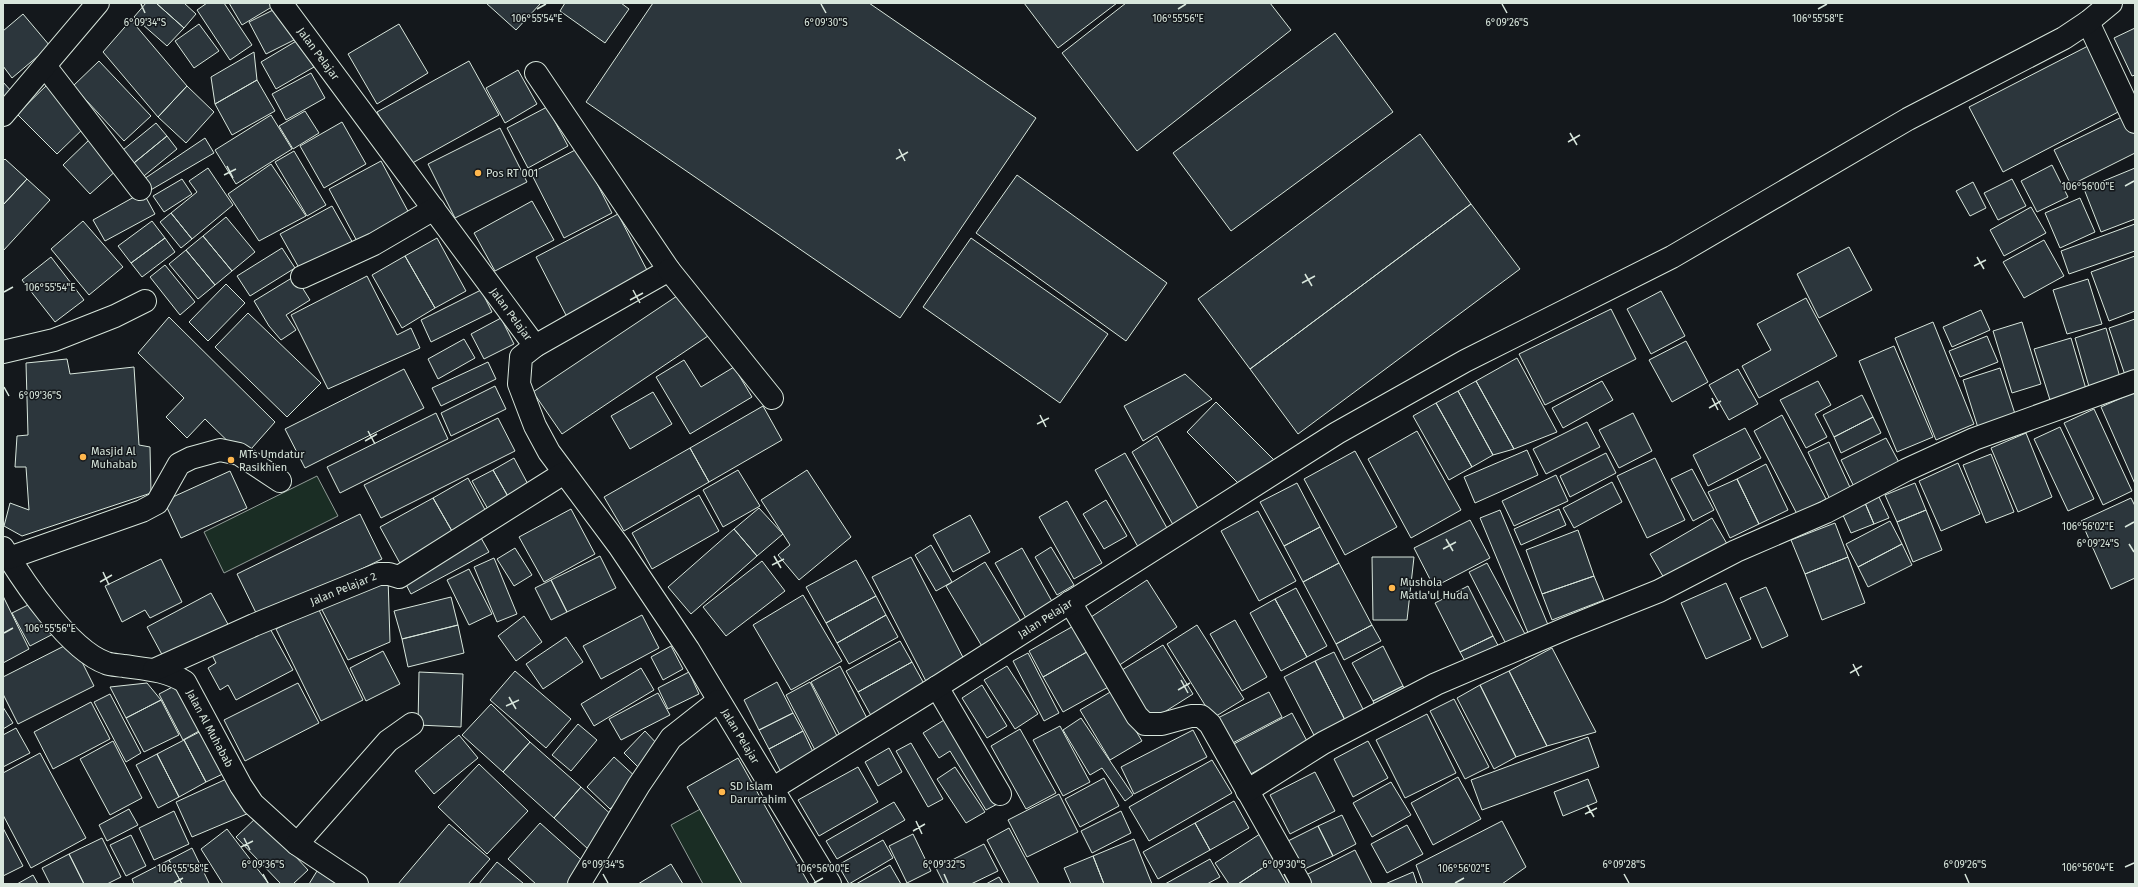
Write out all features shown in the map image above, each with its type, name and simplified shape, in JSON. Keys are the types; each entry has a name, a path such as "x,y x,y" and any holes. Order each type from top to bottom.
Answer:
{"street":[{"path":"3,114 98,3"},
{"name":"Jalan Pelajar","path":"281,3 535,346 521,358 519,384 535,426 549,452 619,546 688,649 772,789 937,687 1070,602 1137,716 1145,724 1162,724 1191,716 1201,716 1210,724 1300,884"},
{"path":"1070,602 1337,433 1444,372 1672,257 1854,150 1967,87 2064,38 2088,22 2111,3"},
{"path":"2088,22 2135,122"},
{"path":"45,66 140,189"},
{"path":"536,73 669,270 772,398"},
{"path":"302,277 374,244 434,209"},
{"path":"535,346 669,270"},
{"path":"3,352 54,340 115,316 145,301"},
{"path":"1247,791 1323,743 1436,684 1567,628 1659,591 1736,551 1826,512 1906,470 1974,439 2135,381"},
{"path":"6,553 142,511 157,503 179,464 191,458 220,450 239,454 280,481"},
{"name":"Jalan Pelajar 2","path":"154,670 254,625 379,574 389,574 399,577 564,473"},
{"name":"Jalan Al Muhabab","path":"6,553 65,632 88,652 106,663 154,670 174,675 185,682 241,786 253,804 296,844 357,884"},
{"path":"937,687 1000,794"},
{"name":"Jalan Pelajar","path":"579,884 639,785 671,738 718,701"},
{"path":"296,844 388,741 412,724"},
{"path":"772,789 830,884"}],"green space":[{"path":"317,476 338,516 224,573 204,532"},
{"path":"717,800 763,884 703,884 671,825"}],"building":[{"path":"146,3 156,3 184,28 167,46 134,17"},
{"path":"156,3 184,3 196,14 184,28"},
{"path":"207,3 224,3 252,45 230,60 197,10"},
{"path":"229,3 274,3 275,5 242,25"},
{"path":"486,3 541,3 516,30"},
{"path":"565,3 621,3 629,9 605,43 560,11"},
{"path":"653,3 869,3 1036,118 900,318 586,102"},
{"path":"1024,3 1117,3 1058,48"},
{"path":"1126,3 1270,3 1291,30 1137,151 1062,53"},
{"path":"277,8 294,40 266,54 249,22"},
{"path":"23,14 50,46 12,78 3,66 3,31"},
{"path":"131,20 187,86 158,117 103,52"},
{"path":"199,24 219,51 194,68 175,41"},
{"path":"399,24 428,73 377,104 348,54"},
{"path":"2135,28 2135,75 2132,76 2114,38"},
{"path":"1335,33 1393,112 1231,231 1173,153"},
{"path":"298,40 314,67 276,89 261,62"},
{"path":"2088,46 2122,110 2003,172 1969,107"},
{"path":"254,52 257,80 215,104 211,77"},
{"path":"99,61 151,116 124,141 73,86"},
{"path":"469,61 499,115 407,166 377,112"},
{"path":"518,70 537,104 505,123 486,88"},
{"path":"311,73 325,98 286,120 272,94"},
{"path":"257,80 275,111 232,135 215,104"},
{"path":"3,82 13,93 3,102"},
{"path":"48,84 87,125 57,154 17,114"},
{"path":"187,86 214,112 186,143 158,117"},
{"path":"547,107 568,146 528,168 507,128"},
{"path":"305,111 319,133 293,149 279,126"},
{"path":"2128,114 2135,129 2135,153 2071,185 2054,150"},
{"path":"271,115 292,149 236,184 215,150"},
{"path":"342,122 366,164 324,188 300,146"},
{"path":"156,123 167,136 129,167 118,154"},
{"name":"Pos RT 001","path":"500,128 527,182 455,218 428,164"},
{"path":"1420,134 1471,204 1250,369 1198,299"},
{"path":"167,136 177,149 139,180 129,167"},
{"path":"205,138 214,153 149,191 141,181"},
{"path":"90,139 118,169 90,194 63,165"},
{"path":"579,148 612,213 564,238 531,173"},
{"path":"294,151 326,205 307,216 275,162"},
{"path":"5,159 27,179 3,205 3,161"},
{"path":"381,161 410,215 358,243 329,189"},
{"path":"271,164 306,216 259,241 228,194"},
{"path":"2052,165 2068,197 2037,212 2021,181"},
{"path":"208,168 233,205 192,239 171,213 197,192 189,181"},
{"path":"2135,168 2135,219 2101,232 2084,189"},
{"path":"1017,175 1167,283 1126,341 976,233"},
{"path":"27,179 50,200 3,251 3,205"},
{"path":"182,179 192,194 164,212 153,196"},
{"path":"2012,179 2026,206 1998,220 1984,193"},
{"path":"1973,182 1986,208 1970,216 1956,191"},
{"path":"143,192 155,214 105,241 93,220"},
{"path":"2080,198 2095,232 2060,248 2045,213"},
{"path":"532,201 554,240 495,271 474,233"},
{"path":"1471,204 1520,269 1298,434 1250,369"},
{"path":"332,206 354,245 303,275 280,234"},
{"path":"2031,207 2046,233 2004,256 1990,230"},
{"path":"171,213 192,239 181,248 160,222"},
{"path":"618,214 650,276 568,319 536,257"},
{"path":"226,217 255,252 232,271 203,236"},
{"path":"83,221 123,267 89,295 51,249"},
{"path":"152,221 165,238 131,263 118,246"},
{"path":"2135,224 2135,251 2069,274 2061,251"},
{"path":"203,236 232,271 215,285 186,250"},
{"path":"165,238 175,252 142,277 131,263"},
{"path":"437,238 466,291 435,308 405,256"},
{"path":"971,238 1108,334 1060,403 923,307"},
{"path":"2044,240 2064,276 2024,298 2003,262"},
{"path":"1849,247 1872,290 1819,318 1797,274"},
{"path":"282,248 295,268 250,296 237,276"},
{"path":"186,250 215,285 198,299 169,264"},
{"path":"405,256 435,308 402,328 372,275"},
{"path":"2135,256 2135,311 2109,321 2091,272"},
{"path":"51,257 84,300 55,322 22,280"},
{"path":"165,265 195,302 180,315 150,277"},
{"path":"295,276 310,300 286,315 296,330 281,340 269,326 254,301"},
{"path":"367,276 397,335 411,328 420,348 328,389 291,315"},
{"path":"2088,279 2102,324 2067,334 2053,290"},
{"path":"226,284 245,303 208,341 189,322"},
{"path":"481,290 492,312 431,342 421,320"},
{"path":"1661,291 1685,336 1651,354 1627,309"},
{"path":"680,294 708,336 562,434 533,392"},
{"path":"1806,298 1837,356 1759,398 1742,366 1771,350 1757,324"},
{"path":"1611,309 1636,359 1545,405 1519,354"},
{"path":"1981,310 1990,330 1952,347 1943,327"},
{"path":"248,313 321,383 287,417 215,347"},
{"path":"169,317 275,422 244,457 205,419 187,438 166,417 184,398 138,353"},
{"path":"501,318 514,344 484,359 471,334"},
{"path":"2135,319 2135,375 2126,378 2109,328"},
{"path":"1933,322 1974,424 1936,440 1895,338"},
{"path":"2022,322 2041,384 2012,393 1993,331"},
{"path":"2106,328 2121,381 2090,390 2075,338"},
{"path":"1987,336 1998,362 1960,377 1949,351"},
{"path":"2071,338 2086,389 2050,400 2034,349"},
{"path":"464,339 475,358 438,379 428,359"},
{"path":"1686,341 1708,382 1672,402 1649,360"},
{"path":"1894,346 1933,437 1897,452 1859,361"},
{"path":"1517,358 1557,432 1514,449 1476,381"},
{"name":"Masjid Al Muhabab","path":"67,359 70,374 134,367 139,445 150,447 151,493 22,536 4,526 10,503 29,510 26,467 15,467 17,436 28,435 26,363"},
{"path":"684,360 701,387 734,367 752,397 690,434 656,377"},
{"path":"488,362 496,379 441,406 432,388"},
{"path":"2000,368 2017,420 1979,431 1963,380"},
{"path":"404,369 424,408 305,468 285,429"},
{"path":"1738,369 1758,404 1729,420 1709,385"},
{"path":"1185,374 1212,399 1143,441 1124,406"},
{"path":"1476,381 1514,449 1493,455 1458,391"},
{"path":"1602,381 1613,400 1563,428 1552,408"},
{"path":"1818,381 1831,405 1815,414 1827,437 1806,448 1780,400"},
{"path":"495,386 506,409 451,436 441,413"},
{"path":"1458,391 1493,455 1472,467 1436,403"},
{"path":"653,392 672,424 630,449 611,416"},
{"path":"2135,392 2135,484 2101,407"},
{"path":"1862,395 1873,417 1834,437 1823,415"},
{"path":"1216,402 1275,461 1246,491 1187,432"},
{"path":"1436,403 1472,467 1449,480 1413,416"},
{"path":"763,406 782,440 709,482 690,448"},
{"path":"2094,409 2132,491 2103,505 2064,423"},
{"path":"436,413 448,439 340,493 327,467"},
{"path":"1633,413 1652,451 1619,468 1599,430"},
{"path":"1782,415 1826,499 1797,514 1754,431"},
{"path":"1873,417 1881,433 1841,453 1834,437"},
{"path":"498,418 515,451 381,518 364,485"},
{"path":"1587,422 1600,447 1546,474 1533,449"},
{"path":"2060,427 2094,499 2068,511 2034,439"},
{"path":"1745,428 1761,458 1708,486 1693,455"},
{"path":"1417,431 1461,510 1411,538 1368,459"},
{"path":"2026,433 2052,497 2018,512 1991,448"},
{"path":"1157,436 1202,515 1176,530 1132,452"},
{"path":"1886,438 1903,470 1857,493 1841,460"},
{"path":"1829,442 1854,496 1833,506 1808,452"},
{"path":"690,448 709,482 624,531 604,497"},
{"path":"1527,450 1538,475 1475,503 1464,477"},
{"path":"1355,451 1397,527 1345,555 1304,479"},
{"path":"1125,453 1172,537 1142,554 1095,470"},
{"path":"1606,453 1616,473 1570,497 1560,476"},
{"path":"1991,454 2014,512 1986,523 1963,465"},
{"path":"514,458 530,488 510,500 493,470"},
{"path":"1655,458 1685,520 1647,538 1617,476"},
{"path":"1958,463 1980,514 1941,531 1919,481"},
{"path":"1766,464 1788,510 1759,524 1737,479"},
{"path":"1692,469 1714,510 1693,521 1671,479"},
{"path":"493,470 510,500 489,511 472,481"},
{"path":"738,470 760,506 723,527 703,490"},
{"path":"807,470 851,537 799,580 778,555 790,545 761,500"},
{"path":"230,471 247,508 181,538 164,501"},
{"path":"1556,475 1568,501 1514,526 1502,501"},
{"path":"468,478 490,519 456,538 433,498"},
{"path":"1737,479 1759,524 1730,538 1708,492"},
{"path":"1612,482 1622,502 1574,528 1563,508"},
{"path":"1297,483 1320,527 1284,546 1260,502"},
{"path":"1915,483 1926,510 1897,522 1885,495"},
{"path":"699,495 719,531 652,569 632,533"},
{"path":"1879,497 1889,518 1874,524 1865,503"},
{"path":"433,498 456,538 402,567 380,527"},
{"path":"2131,498 2135,506 2135,578 2111,589 2081,521"},
{"path":"1106,500 1127,536 1104,549 1083,514"},
{"path":"1067,501 1102,563 1074,579 1039,517"},
{"path":"1865,503 1874,524 1851,533 1842,513"},
{"path":"759,508 783,534 757,556 734,529"},
{"path":"571,509 595,554 544,582 519,537"},
{"path":"1559,509 1566,525 1521,545 1514,529"},
{"path":"1500,510 1551,632 1531,640 1480,518"},
{"path":"1926,510 1942,550 1913,562 1897,522"},
{"path":"1258,511 1296,581 1259,601 1221,531"},
{"path":"360,514 382,559 259,619 237,574"},
{"path":"970,515 990,552 953,572 933,535"},
{"path":"1712,518 1730,549 1668,585 1650,554"},
{"path":"1470,520 1490,558 1434,587 1414,548"},
{"path":"1890,521 1902,544 1858,567 1846,544"},
{"path":"1835,523 1848,557 1805,574 1791,540"},
{"path":"1320,527 1339,563 1303,582 1284,546"},
{"path":"734,529 757,556 691,614 668,587"},
{"path":"1578,530 1594,576 1542,594 1526,550"},
{"path":"480,536 489,552 411,594 402,577"},
{"path":"1902,544 1912,565 1868,587 1858,567"},
{"path":"931,545 952,582 936,591 915,555"},
{"path":"1051,547 1074,585 1057,595 1035,557"},
{"path":"515,548 532,575 514,586 497,559"},
{"path":"1022,548 1054,605 1027,620 995,563"},
{"path":"600,556 616,588 567,612 551,580"},
{"path":"911,557 968,667 929,687 872,577"},
{"name":"Mushola Matla'ul Huda","path":"1372,557 1414,557 1407,620 1373,620"},
{"path":"1848,557 1865,603 1822,620 1805,574"},
{"path":"494,558 517,614 497,622 474,567"},
{"path":"161,559 182,602 150,618 145,610 122,622 105,586"},
{"path":"856,560 876,596 826,623 806,587"},
{"path":"762,561 785,591 726,636 703,607"},
{"path":"985,562 1023,625 983,648 946,586"},
{"path":"1339,563 1372,625 1336,644 1303,582"},
{"path":"1487,563 1525,634 1506,644 1469,572"},
{"path":"469,569 492,614 469,625 447,580"},
{"path":"1594,576 1604,600 1552,620 1542,594"},
{"path":"388,577 390,642 348,660 320,606"},
{"path":"551,580 567,612 551,620 535,588"},
{"path":"1147,580 1177,627 1118,666 1088,619"},
{"path":"1726,583 1751,639 1706,659 1681,603"},
{"path":"1468,586 1493,636 1460,652 1435,603"},
{"path":"1766,587 1788,636 1762,648 1740,598"},
{"path":"1296,588 1327,646 1307,657 1275,599"},
{"path":"211,593 230,628 166,662 147,627"},
{"path":"803,595 842,661 791,690 753,625"},
{"path":"3,596 29,649 3,663"},
{"path":"876,596 886,615 837,643 826,623"},
{"path":"451,597 458,625 402,639 394,611"},
{"path":"1275,599 1307,657 1281,671 1250,613"},
{"path":"38,600 55,633 30,646 12,613"},
{"path":"318,608 363,700 321,721 276,629"},
{"path":"642,615 659,648 601,679 583,646"},
{"path":"886,615 898,637 849,664 837,643"},
{"path":"524,616 542,642 516,661 498,636"},
{"path":"1235,620 1267,677 1242,691 1210,634"},
{"path":"1077,624 1092,649 1043,677 1029,651"},
{"path":"268,625 293,670 236,700 228,685 220,690 208,668 216,663 209,649"},
{"path":"458,625 464,653 408,667 402,639"},
{"path":"1197,625 1244,699 1213,718 1167,644"},
{"path":"1372,625 1381,641 1344,660 1336,644"},
{"path":"1493,636 1502,653 1470,670 1460,652"},
{"path":"566,637 583,662 543,689 526,664"},
{"path":"900,641 912,662 858,692 846,671"},
{"path":"72,642 94,686 18,724 3,694 3,677"},
{"path":"1163,645 1193,694 1147,723 1117,673"},
{"path":"671,646 683,669 663,680 651,657"},
{"path":"1383,646 1403,686 1373,701 1352,663"},
{"path":"1552,648 1596,732 1547,746 1509,671"},
{"path":"1092,649 1112,685 1063,712 1043,677"},
{"path":"383,651 400,684 366,701 350,668"},
{"path":"1334,652 1368,719 1349,728 1315,661"},
{"path":"1028,653 1059,713 1044,721 1013,661"},
{"path":"1315,661 1349,728 1318,743 1284,677"},
{"path":"912,662 928,691 874,721 858,692"},
{"path":"840,666 871,726 843,741 811,682"},
{"path":"1007,666 1038,714 1015,729 984,680"},
{"path":"641,668 654,690 594,726 581,704"},
{"path":"515,671 571,719 546,748 490,700"},
{"path":"1509,671 1547,746 1516,757 1480,685"},
{"path":"419,672 463,674 461,727 418,725"},
{"path":"689,672 699,694 668,709 658,688"},
{"path":"182,682 206,727 183,740 159,694"},
{"path":"777,682 793,713 759,730 744,700"},
{"path":"810,682 839,740 816,752 786,695"},
{"path":"147,683 161,700 126,718 110,687"},
{"path":"298,683 319,723 245,761 224,720"},
{"path":"982,685 1007,726 987,738 962,698"},
{"path":"1480,685 1516,757 1494,769 1457,698"},
{"path":"1403,686 1408,695 1377,710 1373,701"},
{"path":"1112,691 1142,741 1110,760 1080,710"},
{"path":"1269,692 1282,717 1227,746 1214,720"},
{"path":"658,693 670,715 621,740 609,719"},
{"path":"110,694 141,753 126,762 94,702"},
{"path":"1454,699 1489,767 1465,779 1430,711"},
{"path":"161,700 179,735 144,752 126,718"},
{"path":"91,702 110,739 53,769 34,732"},
{"path":"491,704 530,742 503,772 462,735"},
{"path":"3,707 13,723 3,729"},
{"path":"793,713 803,731 769,749 759,730"},
{"path":"1292,713 1308,743 1247,776 1230,746"},
{"path":"1427,714 1456,773 1405,798 1376,740"},
{"path":"949,717 1001,802 986,810 950,751 939,758 923,733"},
{"path":"1081,718 1133,795 1125,801 1102,768 1090,775 1063,730"},
{"path":"578,724 597,740 571,771 552,755"},
{"path":"1060,726 1090,782 1063,796 1033,740"},
{"path":"16,728 30,753 3,767 3,735"},
{"path":"207,728 229,771 206,782 184,740"},
{"path":"1020,729 1056,793 1026,809 991,746"},
{"path":"1193,730 1207,757 1134,794 1121,767"},
{"path":"645,731 659,746 638,767 624,753"},
{"path":"803,731 814,754 781,772 769,749"},
{"path":"459,735 478,758 434,794 415,771"},
{"path":"1588,737 1599,767 1482,810 1471,780"},
{"path":"184,740 206,782 179,797 157,754"},
{"path":"113,741 142,798 110,815 80,759"},
{"path":"1368,741 1388,778 1353,797 1334,759"},
{"path":"530,742 581,787 554,818 503,772"},
{"path":"911,743 943,799 928,807 896,751"},
{"path":"889,748 902,772 878,786 865,762"},
{"path":"40,753 86,838 31,868 3,815 3,773"},
{"path":"157,754 179,797 158,808 136,765"},
{"path":"614,757 638,779 610,809 587,787"},
{"name":"SD Islam Darurrahim","path":"738,758 809,884 742,884 687,787"},
{"path":"1212,760 1232,793 1149,841 1129,807"},
{"path":"479,764 528,811 487,854 438,807"},
{"path":"858,767 878,802 819,836 798,800"},
{"path":"955,767 985,812 966,823 937,779"},
{"path":"1315,772 1335,811 1290,834 1270,795"},
{"path":"233,776 249,813 192,837 176,802"},
{"path":"1458,777 1481,819 1433,845 1411,803"},
{"path":"1104,778 1119,806 1080,827 1065,799"},
{"path":"1588,779 1597,802 1563,816 1554,792"},
{"path":"1391,782 1411,815 1372,837 1353,803"},
{"path":"581,787 615,818 588,849 554,818"},
{"path":"1059,794 1078,832 1027,857 1008,820"},
{"path":"1234,801 1249,828 1210,850 1195,823"},
{"path":"894,802 905,820 837,859 826,841"},
{"path":"129,809 138,825 107,841 99,825"},
{"path":"174,811 189,844 154,860 139,828"},
{"path":"1121,811 1131,833 1092,853 1081,831"},
{"path":"1342,815 1356,844 1333,856 1318,826"},
{"path":"258,816 308,870 293,884 281,884 236,837"},
{"path":"1502,821 1526,867 1502,884 1423,884 1416,865"},
{"path":"540,823 587,865 571,884 536,884 508,859"},
{"path":"1195,823 1210,850 1158,879 1143,852"},
{"path":"449,824 490,859 468,884 398,884"},
{"path":"1407,825 1423,854 1387,873 1371,844"},
{"path":"1318,826 1333,856 1300,871 1286,842"},
{"path":"3,828 23,866 3,876"},
{"path":"1009,828 1039,884 1010,884 987,840"},
{"path":"227,829 269,884 223,884 201,849"},
{"path":"913,834 931,871 907,883 889,846"},
{"path":"1260,834 1276,859 1238,884 1229,884 1215,863"},
{"path":"131,835 146,866 126,876 110,845"},
{"path":"102,838 121,877 107,884 84,884 69,854"},
{"path":"1134,839 1152,884 1104,884 1093,856"},
{"path":"883,840 893,858 849,884 838,865"},
{"path":"984,844 998,871 971,884 944,884 936,868"},
{"path":"192,848 209,883 207,884 182,884 169,860"},
{"path":"1355,850 1372,884 1308,884 1304,876"},
{"path":"69,854 84,884 50,884 42,868"},
{"path":"1093,856 1104,884 1071,884 1064,868"},
{"path":"1210,859 1220,877 1207,884 1165,884"},
{"path":"1276,859 1291,884 1238,884"},
{"path":"169,860 182,884 134,884 132,879"},
{"path":"497,862 523,883 479,884"},
{"path":"671,864 683,884 638,884"},
{"path":"890,865 901,884 856,884"},
{"path":"317,871 338,884 309,884"},
{"path":"1413,872 1417,884 1385,884"},
{"path":"33,875 38,884 17,884"},
{"path":"999,877 1003,884 986,884"}],"place":[{"name":"Pos RT 001","path":"478,173"},
{"name":"Masjid Al Muhabab","path":"83,457"},
{"name":"MTs Umdatur Rasikhien","path":"231,460"},
{"name":"Mushola Matla'ul Huda","path":"1392,588"},
{"name":"SD Islam Darurrahim","path":"722,792"}]}
